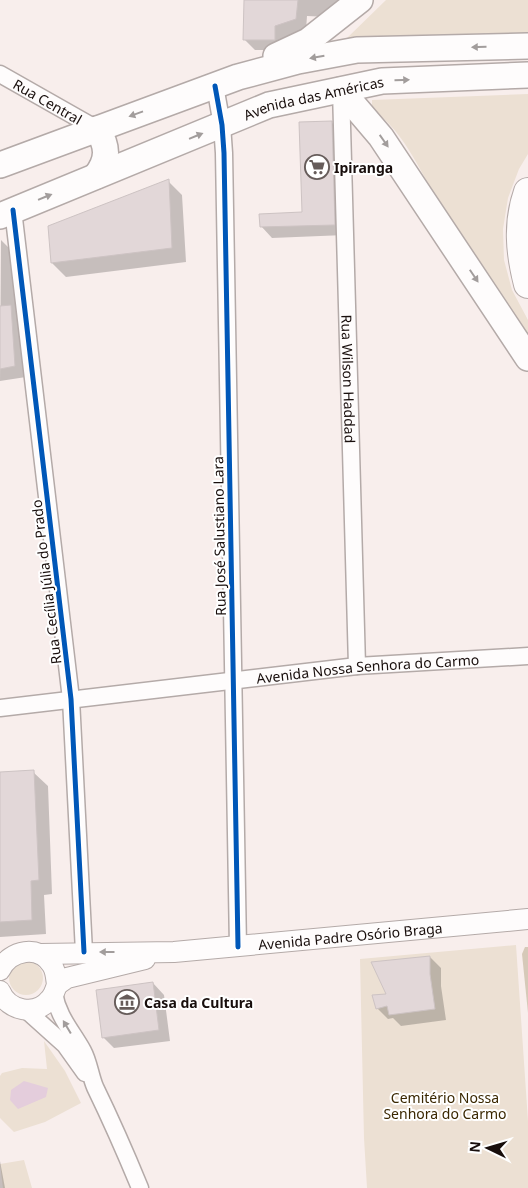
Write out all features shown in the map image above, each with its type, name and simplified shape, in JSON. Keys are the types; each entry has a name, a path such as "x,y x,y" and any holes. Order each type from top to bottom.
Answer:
{"highway":[{"path":"528,192 520,230 522,258 528,284"}],"main road":[{"path":"0,165 238,77 308,41 360,0"},
{"path":"238,77 298,61 357,50 528,46"},
{"name":"Avenida das Américas","path":"7,213 269,105 382,81 528,76"},
{"path":"342,90 381,136 528,358"},
{"path":"96,129 104,140 106,153 105,164 96,176"}],"street":[{"name":"Rua Central","path":"0,74 96,129"},
{"name":"Rua José Salustiano Lara","path":"215,86 222,125 238,946"},
{"name":"Rua Wilson Haddad","path":"342,90 357,666"},
{"name":"Rua Cecília Júlia do Prado","path":"7,213 71,699 84,952"},
{"name":"Avenida Nossa Senhora do Carmo","path":"0,708 357,666 528,656"},
{"name":"Avenida Padre Osório Braga","path":"7,955 32,952 40,954 174,952 528,919"},
{"name":"Avenida Padre Osório Braga","path":"26,1010 43,1006 55,989 67,978 174,952"},
{"path":"40,954 52,964 56,1006 66,1028 83,1052 95,1087"},
{"path":"0,970 8,959 7,955"},
{"path":"2,998 12,1006 26,1010 65,1045 95,1087 106,1107 140,1188"}],"green space":[{"path":"386,0 528,0 528,33 346,39"},
{"path":"528,94 528,154 519,169 508,198 503,229 504,260 512,290 528,320 528,336 444,212 413,156 395,131 372,109 372,100"},
{"name":"Cemitério Nossa Senhora do Carmo","path":"516,945 528,1121 528,1188 367,1188 360,959"},
{"path":"26,961 38,966 43,978 38,990 26,995 14,990 9,978 14,966"},
{"path":"44,1041 65,1071 81,1103 45,1122 14,1132 0,1118 0,1076 2,1073 22,1068 47,1069"},
{"path":"24,1160 32,1188 3,1188 0,1164"}],"shaded area":[{"path":"525,947 528,947 528,1013 522,954"},
{"path":"24,1081 48,1088 46,1097 18,1109 10,1100 11,1090"}],"building":[{"path":"244,0 298,0 296,19 275,26 275,40 243,40"},
{"name":"Ipiranga","path":"332,121 335,225 260,227 259,214 302,212 299,122"},
{"path":"169,179 172,248 51,263 48,226"},
{"path":"11,305 15,366 0,369 0,306"},
{"path":"34,770 39,880 31,881 32,920 0,922 0,772"},
{"path":"430,956 430,974 435,1009 389,1015 387,1006 376,1009 372,995 386,994 371,962"},
{"name":"Casa da Cultura","path":"153,982 159,1030 102,1038 96,990"}],"cycle path":[{"path":"215,86 222,125 224,153 238,947"},
{"path":"13,210 71,699 84,952"}],"place":[{"name":"Ipiranga","path":"317,167"},
{"name":"Casa da Cultura","path":"127,1002"}]}
